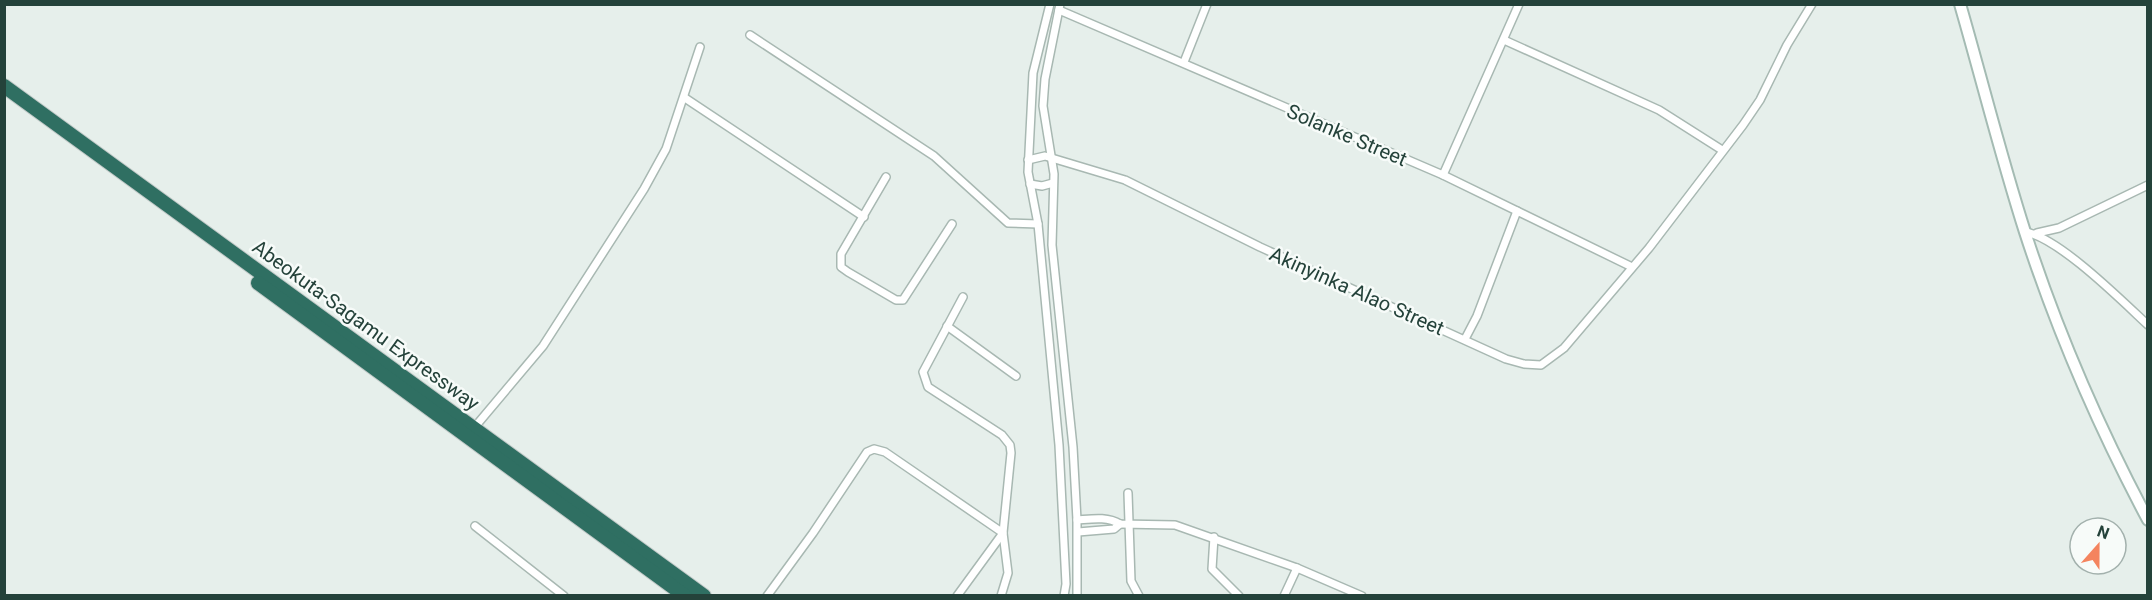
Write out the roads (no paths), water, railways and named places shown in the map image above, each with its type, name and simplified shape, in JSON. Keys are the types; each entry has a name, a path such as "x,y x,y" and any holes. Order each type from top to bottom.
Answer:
{"highway":[{"name":"Abeokuta-Sagamu Expressway","path":"4,86 704,596"},
{"name":"Abeokuta-Sagamu Expressway","path":"4,97 685,596"}],"street":[{"path":"1050,4 1038,44 1033,73 1028,160 1038,224 1059,445 1066,584 1064,596"},
{"path":"1184,62 1207,4"},
{"path":"1443,175 1520,4"},
{"name":"Akinyinka Alao Street","path":"1028,160 1040,156 1096,171 1153,193 1260,247 1506,359 1524,364 1541,365 1564,348 1632,267 1761,100 1787,45 1812,4"},
{"path":"1960,4 2025,232 2080,379 2148,520"},
{"path":"1060,7 1045,79 1043,106 1051,159 1053,245 1073,447 1078,532 1077,596"},
{"name":"Solanke Street","path":"1060,7 1443,175 1632,267"},
{"path":"750,35 934,156 1008,223 1038,224"},
{"path":"1504,40 1659,110 1722,150"},
{"path":"474,428 543,346 644,189 666,149 685,98 700,46"},
{"path":"685,98 864,217"},
{"path":"886,177 841,254 841,267 896,300 903,300 952,224"},
{"path":"1030,184 1042,186 1053,183"},
{"path":"2025,232 2037,233 2059,228 2148,185"},
{"path":"1465,339 1477,316 1517,211"},
{"path":"2037,233 2085,267 2148,325"},
{"path":"963,297 923,372 923,378 928,387 1002,435 1010,445 1003,533 1008,573 1001,596"},
{"path":"947,326 1016,376"},
{"path":"767,596 813,533 867,452 874,449 885,452 1003,533"},
{"path":"1128,493 1123,524 1131,581 1139,596"},
{"path":"1077,520 1114,520 1123,524 1175,525 1297,568 1362,596"},
{"path":"1078,532 1114,529 1123,524"},
{"path":"475,526 564,596"},
{"path":"957,596 1003,533"},
{"path":"1214,537 1212,569 1239,596"},
{"path":"1284,596 1297,568"}]}
